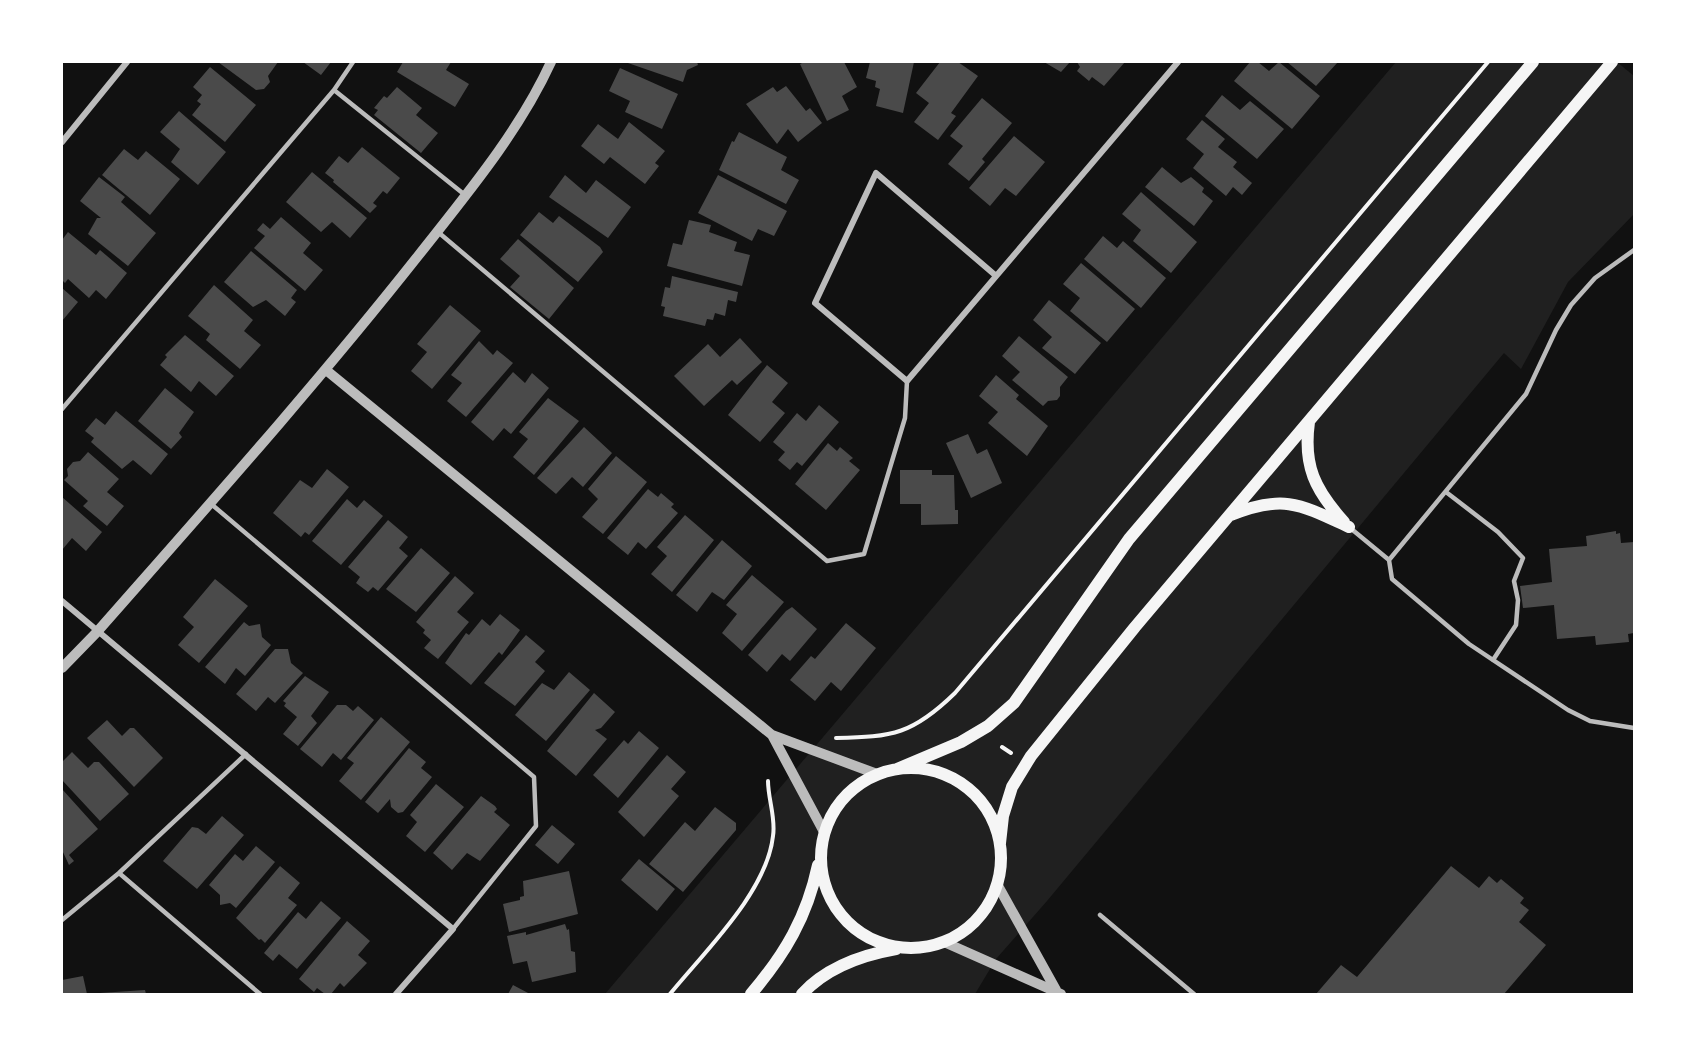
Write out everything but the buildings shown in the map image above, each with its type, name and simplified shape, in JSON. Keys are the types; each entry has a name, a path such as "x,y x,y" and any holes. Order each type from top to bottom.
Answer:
{"main road":[{"path":"751,994 796,933 812,893 824,832 832,813 844,797 859,784 877,774 897,769 961,742 988,726 1014,703 1129,539 1533,62"},
{"path":"802,994 837,968 869,954 944,942 962,932 977,919 989,902 997,884 1001,864 1000,843 1003,816 1012,787 1031,756 1230,515 1612,62"},
{"path":"1309,421 1305,447 1311,472 1323,499 1348,527"},
{"path":"1230,515 1259,504 1287,503 1313,510 1348,527"},
{"path":"897,769 917,768 937,771 955,779 972,791 990,815 1000,843"},
{"path":"821,852 821,872 827,892 850,925 866,937 904,948"}],"street":[{"path":"62,142 127,62"},
{"path":"62,668 97,632 326,370 466,195 506,138 551,62"},
{"path":"995,275 876,173 815,303 907,381 1178,62"},
{"path":"326,370 772,735 877,774"},
{"path":"62,601 453,929 396,994"},
{"path":"772,735 824,832"},
{"path":"997,884 1058,992"},
{"path":"944,942 1058,992"}],"lane":[{"path":"62,409 334,90 353,62"},
{"path":"334,90 466,195"},
{"path":"437,232 827,561 864,554 905,418 907,381"},
{"path":"1389,560 1526,394 1556,330 1571,305 1595,278 1635,250"},
{"path":"1446,492 1498,532 1523,558 1514,581 1518,600 1516,625 1492,660"},
{"path":"210,503 534,777 536,826 453,929"},
{"path":"1348,527 1389,560 1392,579 1469,644 1583,718 1635,728"},
{"path":"62,920 119,873 246,754"},
{"path":"119,873 260,994"},
{"path":"1100,915 1194,994"}],"path":[{"path":"829,738 888,736 914,727 933,715 955,693 1488,62"},
{"path":"670,994 748,897 766,861 773,836 768,781"}],"shaded area":[{"path":"1396,62 1617,62 1634,76 1634,214 1568,282 1521,369 1504,353 1047,901 996,959 975,994 605,994"}]}
